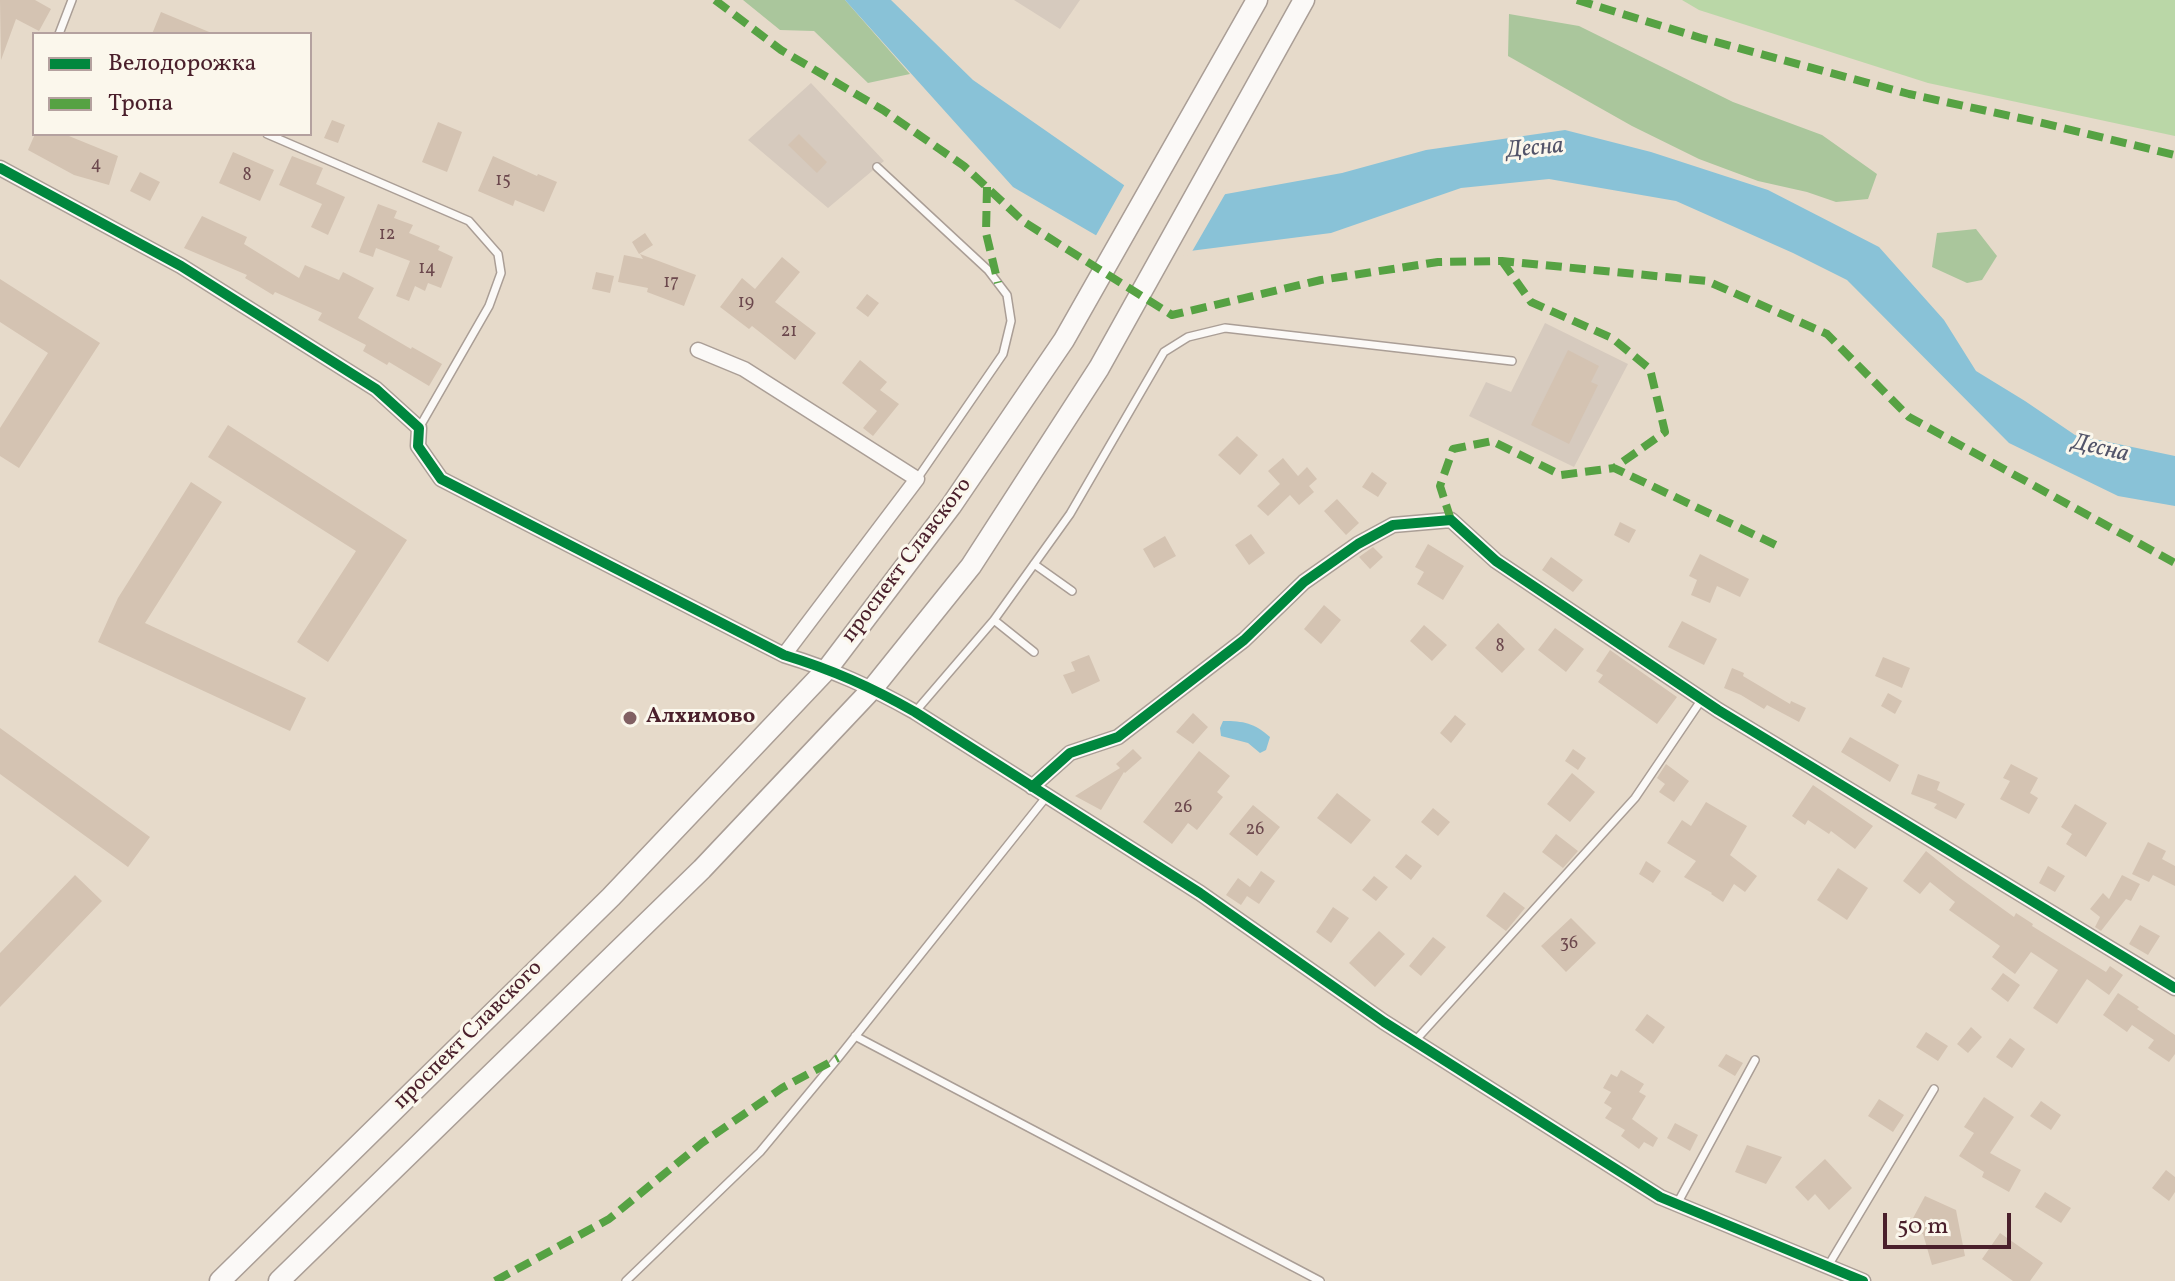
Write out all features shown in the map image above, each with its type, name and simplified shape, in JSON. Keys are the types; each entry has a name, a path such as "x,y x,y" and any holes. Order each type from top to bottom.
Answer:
{"main road":[{"name":"проспект Славского","path":"220,1281 617,890 828,668 951,506 1064,340 1257,0"},
{"name":"проспект Славского","path":"279,1281 702,869 873,688 980,553 1099,368 1304,0"}],"street":[{"path":"0,168 181,266 376,389 419,428 418,446 441,479 784,655 828,668 873,688 1200,893 1414,1042 1660,1197 1863,1281"},
{"path":"698,350 744,369 917,479 784,655"},
{"path":"1032,787 1070,753 1118,737 1244,640 1304,582 1358,544 1393,525 1451,520 1496,561 1702,699 2175,988"}],"lane":[{"path":"60,32 72,0"},
{"path":"272,136 469,221 498,254 501,273 489,306 419,428"},
{"path":"877,167 988,270 1007,295 1011,321 1003,354 917,479"},
{"path":"915,712 994,620 1070,514 1164,352 1188,337 1225,328 1512,361"},
{"path":"1034,564 1072,591"},
{"path":"994,620 1034,652"},
{"path":"1414,1042 1635,798 1702,699"},
{"path":"626,1281 760,1152 1047,796"},
{"path":"855,1036 1320,1281"},
{"path":"1677,1204 1755,1060"},
{"path":"1828,1266 1934,1089"}],"shaded area":[{"path":"1014,0 1080,0 1060,29"},
{"path":"811,83 884,161 828,208 748,140"},
{"path":"1545,323 1628,364 1574,467 1469,416 1486,382 1511,392"}],"green space":[{"path":"743,0 845,0 910,74 868,83 814,31 780,30"},
{"path":"1682,0 2175,0 2175,136 1928,83 1699,10"},
{"path":"1509,14 1579,26 1733,102 1822,135 1877,174 1868,199 1836,202 1758,181 1699,159 1632,126 1508,56"},
{"path":"1976,229 1997,256 1982,280 1967,283 1932,267 1937,233"}],"water":[{"name":"Десна","path":"845,0 891,0 973,80 1131,190 1215,196 1342,173 1426,150 1565,130 1651,152 1768,190 1879,247 1944,320 1976,371 2075,435 2175,456 2175,506 2118,496 2009,443 1847,280 1676,201 1549,179 1461,188 1331,233 1135,258 1013,187"},
{"path":"1223,721 1243,722 1259,729 1270,737 1266,750 1260,753 1248,743 1221,736"}],"pier":[{"path":"1126,182 1132,186 1215,192 1228,189 1190,255 1134,262 1094,239"}],"building":[{"path":"0,0 35,0 51,9 39,31 16,19 1,60"},
{"path":"161,12 209,32 153,32"},
{"path":"332,120 345,125 338,143 324,138"},
{"path":"438,122 462,132 447,172 422,162"},
{"path":"799,134 827,162 817,173 788,145"},
{"path":"34,136 69,136 118,156 109,185 74,175 28,150"},
{"path":"233,152 274,170 260,201 219,183"},
{"path":"292,156 323,168 316,184 345,197 328,235 311,227 322,204 279,185"},
{"path":"493,156 557,182 544,212 515,200 513,206 478,191"},
{"path":"140,172 160,182 150,201 130,191"},
{"path":"378,204 397,211 394,218 413,225 409,233 440,246 438,250 453,257 441,288 428,283 425,291 415,286 409,301 396,296 410,261 376,248 373,257 359,252"},
{"path":"202,216 247,237 244,244 299,278 305,265 339,280 343,272 374,288 358,318 442,364 429,386 389,362 387,365 363,351 366,345 318,320 322,313 275,292 273,295 245,278 247,275 184,248"},
{"path":"645,233 653,245 639,254 632,242"},
{"path":"640,254 696,275 684,306 647,292 648,288 618,282 624,255 643,259"},
{"path":"782,257 800,272 775,302 816,333 795,360 752,326 749,329 720,307 742,278 755,289"},
{"path":"596,272 614,276 610,293 592,289"},
{"path":"0,279 100,343 19,468 0,456 0,428 48,353 0,322"},
{"path":"867,294 879,303 868,317 856,308"},
{"path":"1568,350 1599,366 1591,382 1598,385 1569,444 1531,425"},
{"path":"860,360 887,382 880,390 899,404 873,436 863,428 877,411 842,383"},
{"path":"228,425 407,540 328,662 297,642 356,551 208,457"},
{"path":"1237,436 1258,455 1240,475 1218,455"},
{"path":"1283,458 1298,476 1307,467 1317,479 1309,486 1314,492 1299,505 1290,495 1268,516 1257,506 1280,484 1268,471"},
{"path":"1372,472 1387,483 1378,497 1362,487"},
{"path":"191,482 222,502 145,623 306,698 290,731 98,642 118,598"},
{"path":"1337,499 1359,523 1346,535 1324,511"},
{"path":"1620,522 1636,530 1629,543 1614,535"},
{"path":"1251,534 1265,553 1249,565 1235,545"},
{"path":"1165,536 1176,556 1154,568 1143,549"},
{"path":"1428,544 1464,566 1443,600 1417,584 1424,572 1415,567"},
{"path":"1373,547 1383,557 1370,569 1359,557"},
{"path":"1700,554 1749,579 1740,597 1717,586 1710,603 1691,595 1697,580 1689,576"},
{"path":"1551,557 1583,580 1573,592 1542,570"},
{"path":"1324,605 1341,620 1321,644 1304,629"},
{"path":"1682,621 1717,639 1704,665 1668,647"},
{"path":"1498,623 1525,649 1502,673 1475,648"},
{"path":"1424,625 1447,645 1432,661 1410,641"},
{"path":"1555,628 1584,649 1566,672 1538,650"},
{"path":"1610,650 1677,697 1657,724 1598,682 1603,675 1596,671"},
{"path":"1089,655 1100,681 1072,694 1063,675 1075,671 1071,662"},
{"path":"1883,657 1910,668 1902,688 1875,676"},
{"path":"1732,668 1790,704 1791,701 1806,708 1799,722 1767,705 1764,709 1724,688"},
{"path":"1888,693 1902,701 1895,714 1881,706"},
{"path":"1193,713 1208,727 1193,744 1176,732"},
{"path":"1455,715 1466,724 1451,743 1440,733"},
{"path":"0,728 150,837 128,867 0,774"},
{"path":"1850,737 1899,765 1890,782 1841,752"},
{"path":"1133,749 1142,758 1124,772 1101,810 1075,796 1120,768 1116,764"},
{"path":"1573,749 1586,758 1578,770 1565,761"},
{"path":"1199,751 1230,776 1217,792 1223,797 1197,830 1188,823 1172,844 1143,822"},
{"path":"1666,764 1689,781 1674,802 1659,792 1665,784 1657,778"},
{"path":"2011,764 2038,778 2030,793 2038,798 2029,814 2000,799 2010,781 2003,778"},
{"path":"1572,773 1595,792 1570,822 1547,804"},
{"path":"1918,774 1940,782 1937,790 1965,804 1956,819 1934,808 1937,804 1911,794"},
{"path":"1813,785 1873,826 1855,849 1831,831 1829,834 1808,820 1805,825 1792,816"},
{"path":"1337,793 1371,820 1351,844 1317,818"},
{"path":"1706,802 1747,826 1730,855 1757,876 1745,892 1734,884 1723,902 1684,877 1696,861 1667,843 1682,820 1691,826"},
{"path":"2075,804 2107,823 2086,857 2066,844 2072,834 2061,827"},
{"path":"1253,805 1280,827 1257,856 1229,834"},
{"path":"1433,808 1450,822 1438,836 1421,822"},
{"path":"1556,834 1578,851 1563,868 1542,852"},
{"path":"2148,842 2166,851 2162,859 2175,866 2175,886 2153,875 2149,882 2132,874"},
{"path":"1926,851 2014,917 2016,913 2106,972 2110,966 2123,975 2109,995 2087,979 2057,1024 2033,1008 2058,970 2031,952 2015,974 1992,957 2000,946 1949,910 1955,902 1930,882 1920,894 1903,881"},
{"path":"1406,854 1422,866 1411,880 1395,867"},
{"path":"1646,861 1661,871 1653,883 1639,874"},
{"path":"2048,866 2065,876 2055,892 2039,883"},
{"path":"1838,868 1868,888 1847,920 1817,900"},
{"path":"1261,871 1275,881 1259,904 1247,896 1241,905 1226,895 1238,878 1250,887"},
{"path":"75,875 102,901 0,1007 0,953"},
{"path":"2122,875 2140,884 2131,901 2126,899 2101,931 2095,927 2100,917 2090,909 2103,893 2109,899"},
{"path":"1374,876 1388,887 1376,901 1362,890"},
{"path":"1504,892 1525,908 1506,931 1486,916"},
{"path":"1333,907 1349,918 1331,943 1316,932"},
{"path":"1571,918 1596,943 1566,972 1541,946"},
{"path":"2140,925 2160,936 2148,955 2129,944"},
{"path":"1379,931 1405,954 1375,987 1349,963"},
{"path":"1433,937 1446,947 1421,976 1409,966"},
{"path":"2003,973 2020,985 2008,1002 1991,989"},
{"path":"2118,993 2175,1035 2175,1054 2169,1062 2148,1048 2154,1040 2132,1025 2127,1032 2103,1015"},
{"path":"1647,1014 1665,1027 1653,1044 1635,1030"},
{"path":"1971,1027 1982,1037 1968,1053 1957,1044"},
{"path":"1926,1032 1948,1046 1938,1061 1916,1047"},
{"path":"2010,1038 2025,1049 2012,1068 1996,1057"},
{"path":"1726,1054 1743,1063 1735,1076 1718,1066"},
{"path":"1621,1070 1644,1084 1639,1092 1646,1096 1632,1119 1658,1138 1653,1147 1644,1142 1639,1149 1621,1136 1625,1130 1605,1118 1612,1108 1604,1103 1611,1092 1603,1088 1611,1074 1617,1077"},
{"path":"1984,1097 2014,1117 1990,1153 2021,1170 2009,1192 1982,1177 1984,1172 1959,1156 1974,1133 1964,1127"},
{"path":"1879,1099 1904,1115 1893,1132 1868,1116"},
{"path":"2041,1101 2061,1115 2051,1130 2030,1116"},
{"path":"1675,1123 1698,1135 1690,1151 1667,1138"},
{"path":"1747,1145 1782,1157 1766,1184 1735,1172"},
{"path":"1825,1159 1852,1188 1829,1210 1815,1194 1808,1201 1795,1187"},
{"path":"2166,1170 2175,1177 2175,1192 2169,1201 2152,1188"},
{"path":"2045,1192 2071,1208 2061,1223 2035,1207"},
{"path":"1925,1196 1956,1210 1965,1256 1932,1265 1923,1234 1906,1231"},
{"path":"2000,1233 2043,1263 2030,1281 2013,1281 1982,1259"}],"marked path":[{"path":"715,0 781,50 883,110 964,166 1024,222 1172,315 1321,280 1438,262 1502,261 1707,281 1827,334 1909,417 2175,563"},
{"path":"1577,0 1701,38 1909,94 2175,155"},
{"path":"987,187 986,233 998,283"},
{"path":"1502,261 1531,302 1612,338 1650,369 1665,432 1614,468"},
{"path":"1451,520 1440,486 1453,449 1492,441 1561,475 1614,468 1780,547"},
{"path":"495,1281 609,1219 702,1143 782,1088 838,1058"}],"cycle path":[{"path":"0,168 181,266 376,389 419,428 418,446 441,479 784,655 851,680 915,712 1200,893 1384,1022 1660,1197 1863,1281"},
{"path":"1032,787 1070,753 1118,737 1244,640 1304,582 1358,544 1393,525 1451,520 1496,561 1718,710 2175,988"}],"place":[{"name":"Алхимово","path":"630,718"}]}
